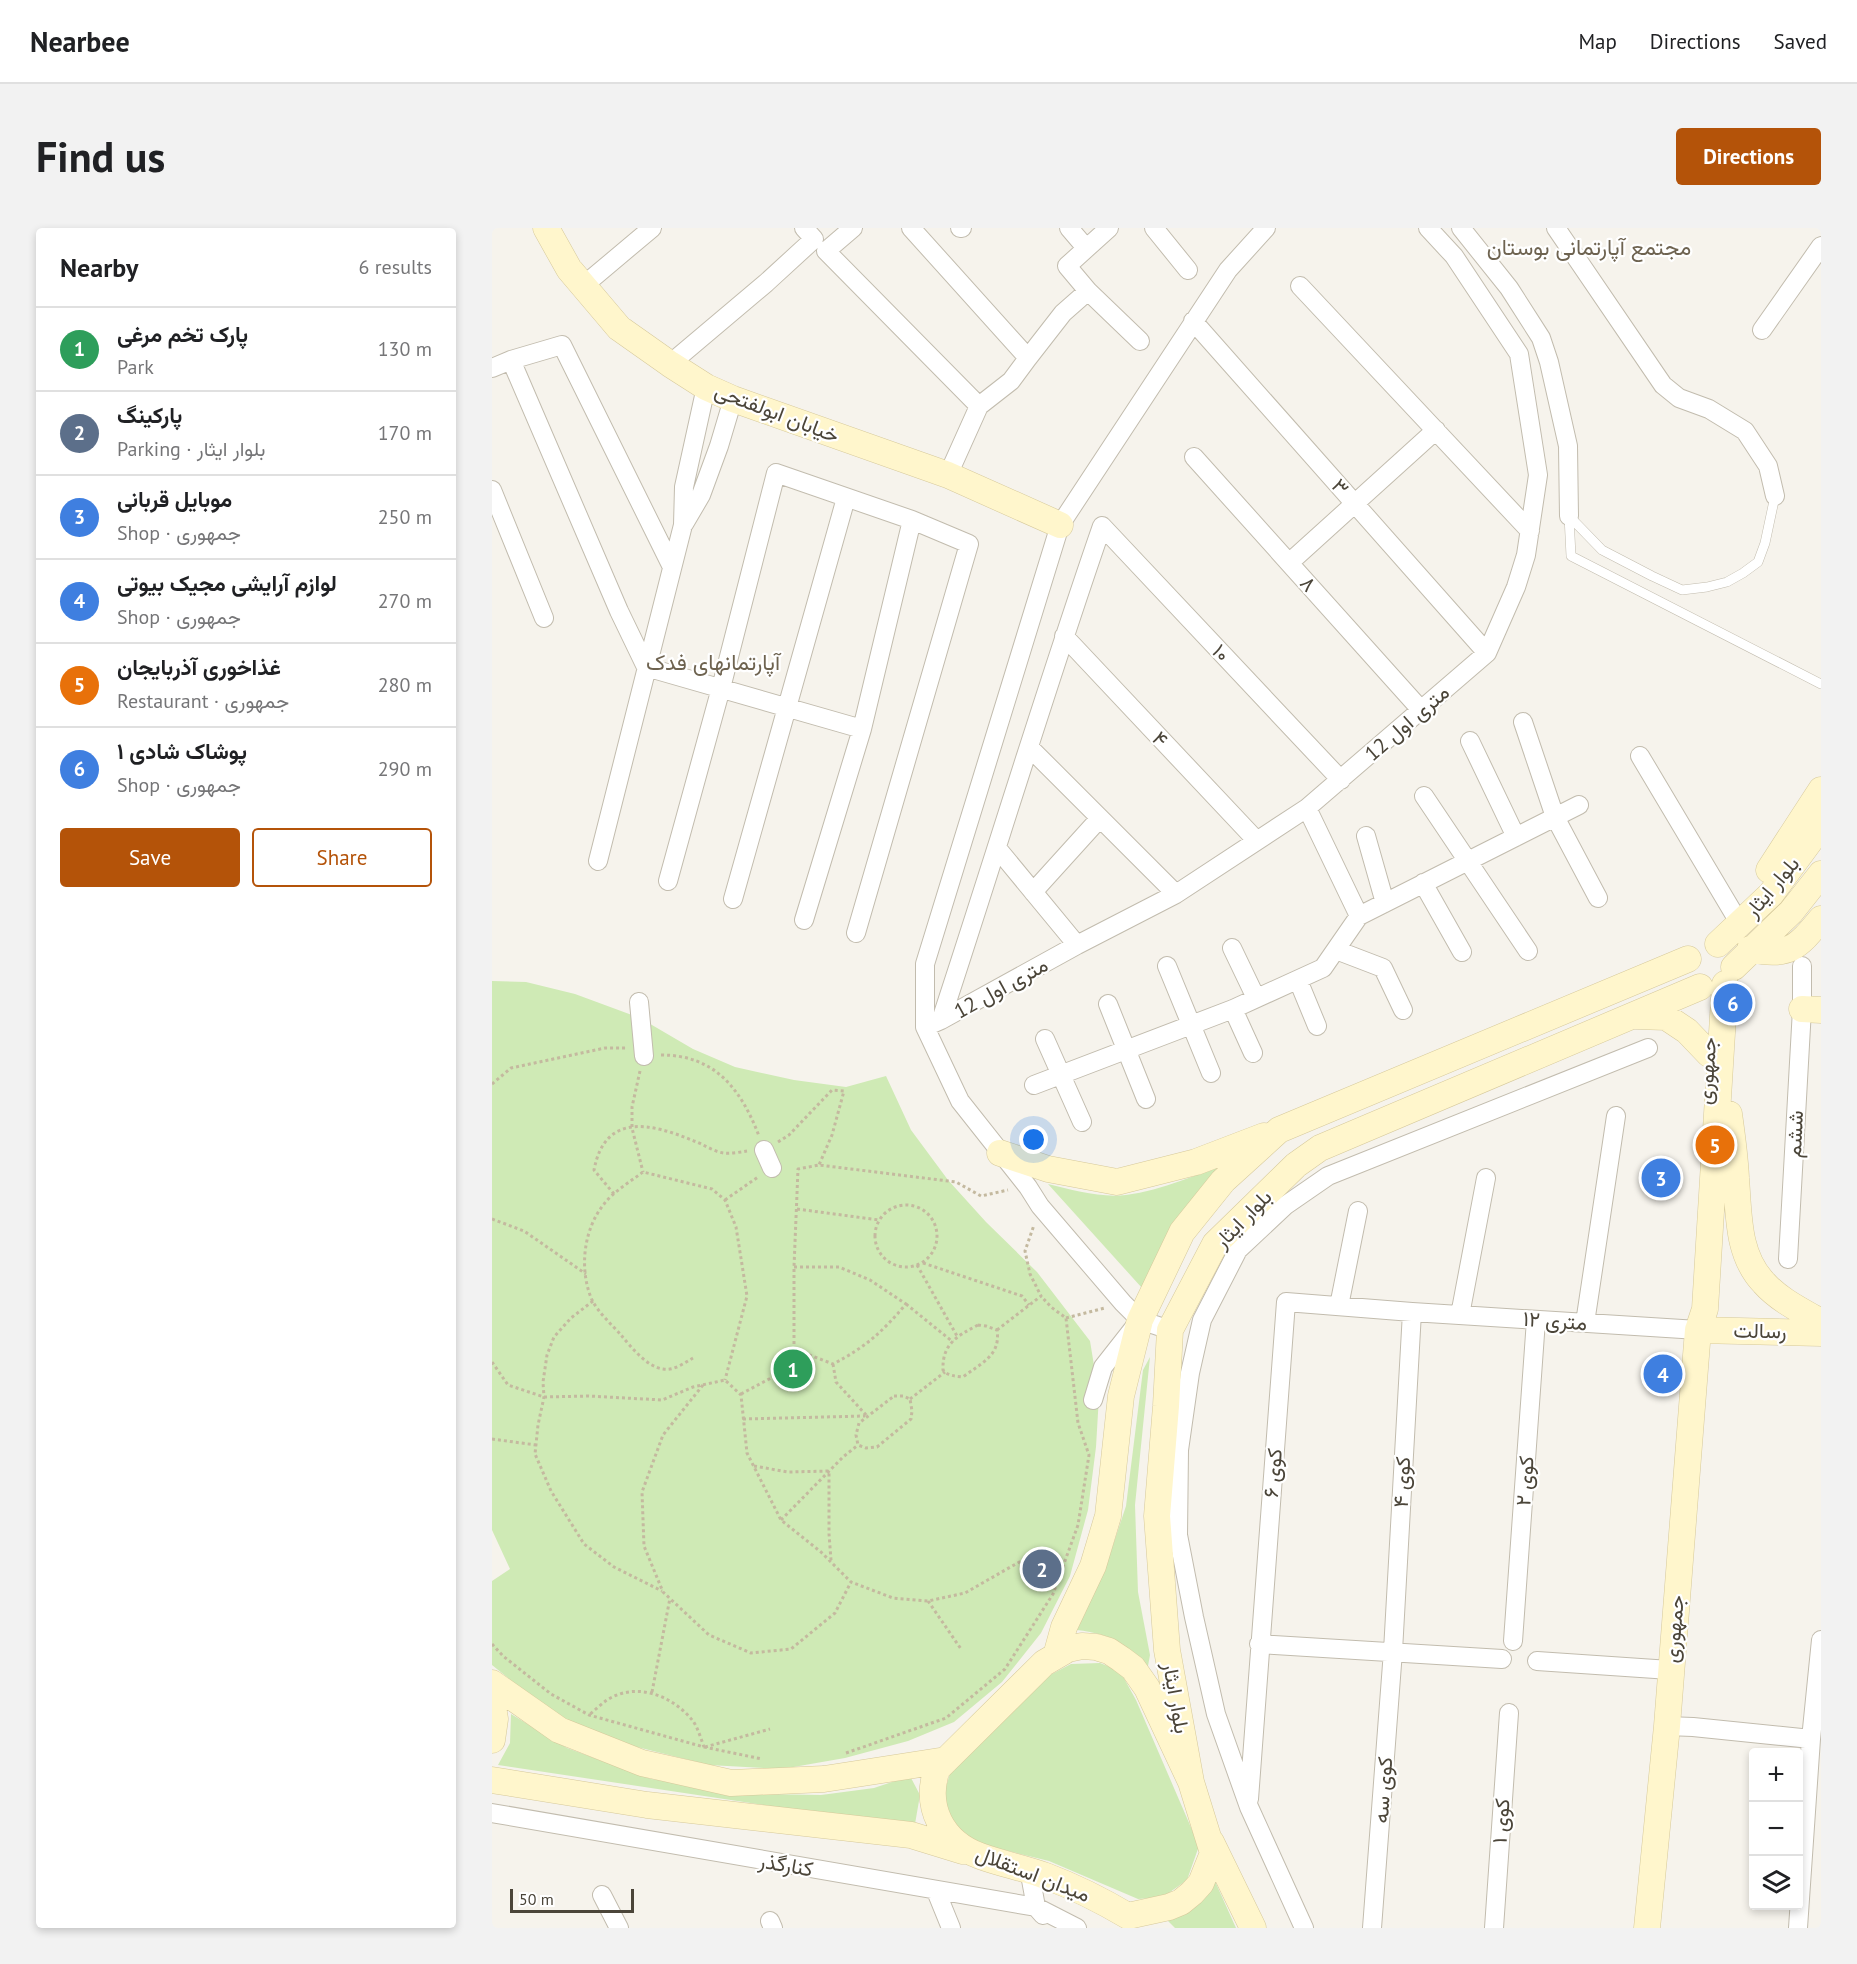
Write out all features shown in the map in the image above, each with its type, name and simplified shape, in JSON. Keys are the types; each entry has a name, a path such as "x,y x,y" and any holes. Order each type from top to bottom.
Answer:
{"main road":[{"name":"خیابان ابولفتحی","path":"546,228 569,269 619,328 706,387 733,399 948,475 1060,525"},
{"path":"1748,917 1765,877 1821,790"},
{"name":"بلوار ایثار","path":"1718,944 1771,894 1821,826"},
{"name":"بلوار ایثار","path":"1191,1782 1167,1650 1157,1516 1170,1330 1215,1244 1296,1165 1320,1148 1725,976 1791,912 1821,874"},
{"path":"1725,976 1728,951 1718,944 1710,943 1696,947 1688,959 1690,979 1725,976 1802,943 1821,919"},
{"name":"بلوار ایثار","path":"1056,1656 1064,1627 1093,1566 1108,1516 1132,1311 1182,1232 1223,1181 1279,1130 1688,959"},
{"name":"جمهوری","path":"1647,1928 1667,1726 1698,1330 1690,1308 1715,1052 1725,976"},
{"path":"1633,1016 1666,1017 1715,1052 1736,1176 1739,1232 1749,1263 1764,1284 1782,1299 1821,1322"},
{"path":"1000,1153 1048,1169 1117,1182 1196,1162 1279,1130"},
{"name":"رسالت","path":"1698,1330 1821,1333"},
{"name":"میدان استقلال","path":"1082,1646 1096,1647 1109,1651 1133,1668 1148,1688 1191,1782 1213,1852 1201,1882 1192,1893 1169,1907 1135,1922 1079,1888 1029,1869 979,1856 955,1842 938,1820 933,1808 932,1781 937,1769 1044,1663 1056,1656 1068,1649 1082,1646"},
{"path":"492,1683 559,1730 642,1763 731,1783 824,1779 946,1760"},
{"path":"492,1701 495,1719 492,1740"},
{"path":"492,1779 647,1805 911,1835 979,1856"},
{"path":"1207,1834 1253,1928"}],"street":[{"path":"583,286 652,228"},
{"path":"670,364 814,239 804,228"},
{"path":"853,228 826,251 979,406"},
{"path":"911,228 1028,358"},
{"path":"1069,228 1086,248"},
{"path":"1109,228 1067,266 1088,291 1140,341"},
{"path":"1154,228 1188,270"},
{"path":"1170,1330 1132,1311 1040,1206 1028,1186 960,1101 933,1024 925,964 1060,525 1228,270 1266,228"},
{"name":"12 متری اول","path":"933,1024 1176,894 1307,808 1487,653 1516,587 1526,555 1538,475 1519,354 1454,256 1428,228"},
{"path":"1461,228 1509,288 1541,338 1549,362 1568,446 1569,516"},
{"path":"1556,228 1663,385 1679,398 1709,409 1745,431 1768,466 1775,496"},
{"path":"1762,330 1821,246"},
{"path":"1300,286 1530,531"},
{"path":"948,475 979,406 1011,381 1063,313 1088,291"},
{"name":"۳","path":"1193,321 1487,653"},
{"path":"492,368 562,345 672,567"},
{"path":"511,360 619,611 646,667 861,729"},
{"path":"598,861 683,525 684,487 706,387"},
{"path":"683,525 701,495 733,399"},
{"path":"1289,563 1436,430"},
{"name":"۸","path":"1194,457 1422,711"},
{"path":"668,881 721,688 776,472 912,520 969,544 856,933"},
{"path":"492,490 544,618"},
{"path":"732,900 846,498"},
{"path":"804,920 861,729 912,520"},
{"name":"۱۰","path":"1064,636 1102,526 1341,780"},
{"path":"933,1024 998,848 1064,636"},
{"name":"۴","path":"1064,636 1257,841"},
{"path":"1523,722 1555,817 1598,898"},
{"path":"1470,741 1516,837"},
{"path":"1030,748 1176,894"},
{"path":"1640,756 1748,917"},
{"path":"1424,796 1528,951"},
{"path":"1034,1085 1233,1009 1323,968 1359,916 1579,805"},
{"path":"1307,808 1359,916"},
{"path":"1033,892 1100,818"},
{"path":"1366,836 1385,903"},
{"path":"998,848 1077,945"},
{"path":"1424,884 1462,952"},
{"path":"1232,948 1256,998"},
{"path":"1336,950 1383,968 1403,1010"},
{"path":"1167,966 1211,1073"},
{"name":"ششم","path":"1788,1259 1812,1009 1802,966"},
{"path":"1298,980 1317,1026"},
{"path":"639,1002 644,1056"},
{"path":"1108,1004 1146,1099"},
{"path":"1233,1009 1253,1053"},
{"path":"1045,1039 1082,1122"},
{"path":"1304,1928 1248,1807 1216,1714 1178,1535 1179,1450 1190,1373 1202,1320 1238,1250 1286,1205 1328,1176 1648,1048"},
{"path":"1585,1323 1616,1116"},
{"path":"764,1150 772,1168"},
{"path":"1460,1315 1486,1178"},
{"path":"1339,1306 1358,1211"},
{"name":"۱۲ متری","path":"1286,1302 1698,1330"},
{"name":"کوی ۶","path":"1248,1807 1286,1302"},
{"path":"1093,1400 1103,1367 1132,1311"},
{"name":"کوی ۴","path":"1393,1651 1412,1312"},
{"name":"کوی ۲","path":"1514,1641 1536,1320"},
{"path":"1157,1516 1194,1617"},
{"path":"1798,1928 1815,1759 1811,1738 1821,1640"},
{"path":"1259,1644 1502,1659"},
{"name":"کوی سه","path":"1372,1928 1393,1651"},
{"path":"1537,1661 1670,1670"},
{"name":"کوی ۱","path":"1494,1928 1509,1713"},
{"path":"1667,1726 1811,1738"},
{"name":"کنارگذر","path":"492,1813 1036,1907 1077,1928"},
{"path":"1029,1869 1036,1907 1053,1928"},
{"path":"936,1891 951,1928"},
{"path":"602,1895 619,1928"}],"lane":[{"path":"1569,516 1602,550 1682,590 1727,582 1758,562 1765,543 1775,496"},
{"path":"1569,516 1571,556 1821,684"}],"path":[{"path":"492,1084 511,1068 605,1048 630,1048 644,1056 673,1055 702,1062 726,1078 750,1112 764,1150"},
{"path":"643,1172 632,1128 632,1107 644,1056"},
{"path":"614,1195 594,1170 597,1156 607,1137 618,1130 653,1127 691,1139 722,1153 764,1150 789,1135 831,1090 844,1092 832,1135 819,1165"},
{"path":"741,1395 786,1370 794,1349 794,1267 798,1169 819,1165 956,1182 981,1196 1028,1186"},
{"path":"643,1172 603,1205 587,1236 584,1264 593,1301 629,1344 653,1366 664,1370 680,1366 693,1358"},
{"path":"643,1172 712,1190 725,1200 736,1227 747,1296 725,1380"},
{"path":"899,1205 920,1208 935,1224 936,1246 931,1255 923,1263 904,1268 886,1261 879,1254 874,1234 879,1220 889,1209 899,1205"},
{"path":"1040,1206 1025,1251 1030,1274 1041,1296 1066,1318 1132,1311"},
{"path":"797,1209 879,1220"},
{"path":"492,1219 524,1232 586,1274"},
{"path":"923,1263 1022,1296 1029,1305"},
{"path":"917,1265 957,1336"},
{"path":"794,1267 839,1267 870,1280 906,1304 952,1342"},
{"path":"997,1330 1041,1296"},
{"path":"593,1301 571,1318 554,1337 547,1355 543,1382 544,1397 535,1454 551,1491 584,1544 614,1567 663,1592 709,1635 751,1653 791,1649 835,1613 850,1582"},
{"path":"794,1349 833,1364 850,1356 881,1334 906,1304"},
{"path":"843,1755 946,1718 1005,1669 1053,1594 1078,1526 1089,1455 1078,1423 1066,1318"},
{"path":"978,1325 997,1330 999,1342 992,1355 963,1377 951,1376 943,1370 944,1353 957,1336 978,1325"},
{"path":"492,1362 508,1385 544,1397 589,1396 662,1400 703,1385 725,1380"},
{"path":"833,1364 836,1382 867,1416"},
{"path":"910,1400 945,1372"},
{"path":"725,1380 741,1395 747,1453 781,1520 831,1562 850,1582 893,1598 928,1601 965,1593 1035,1553"},
{"path":"663,1592 644,1546 642,1492 663,1436 703,1385"},
{"path":"894,1396 903,1396 910,1400 911,1419 877,1447 866,1448 858,1445 856,1435 859,1423 867,1416 894,1396"},
{"path":"743,1419 867,1416"},
{"path":"492,1439 536,1445"},
{"path":"781,1520 858,1445"},
{"path":"753,1466 788,1473 829,1471"},
{"path":"829,1471 831,1562"},
{"path":"652,1692 670,1598"},
{"path":"928,1601 961,1649"},
{"path":"492,1644 503,1656 551,1694 589,1715 704,1747 770,1761"},
{"path":"589,1715 607,1699 628,1691 652,1692 676,1705 695,1723 704,1747"},
{"path":"704,1747 770,1729"}],"green space":[{"path":"492,981 526,982 575,994 640,1018 693,1049 735,1067 794,1080 846,1087 886,1076 911,1130 948,1180 986,1222 1037,1272 1090,1341 1099,1396 1096,1447 1088,1510 1070,1576 1041,1633 1002,1682 954,1722 908,1741 845,1758 782,1769 709,1765 629,1745 555,1716 492,1665 492,1581 510,1569 492,1530"},
{"path":"1233,1161 1142,1288 1048,1184 1096,1194 1126,1195 1167,1185"},
{"path":"1150,1357 1135,1505 1138,1592 1150,1655 1148,1666 1136,1659 1116,1640 1096,1633 1077,1630 1105,1569 1126,1506 1143,1370"},
{"path":"1100,1663 1120,1671 1136,1700 1199,1846 1187,1880 1163,1897 1138,1899 1049,1861 984,1845 961,1834 950,1817 943,1797 951,1770 1050,1675 1071,1664"},
{"path":"511,1714 567,1748 651,1779 754,1794 821,1795 874,1788 910,1776 920,1795 915,1824 784,1808 498,1765 510,1743"},
{"path":"1214,1879 1236,1928 1175,1928 1167,1920"}],"place":[{"name":"پوشاک شادی ۱","path":"1733,1003"},
{"name":"غذاخوری آذربایجان","path":"1715,1145"},
{"name":"موبایل قربانی","path":"1661,1178"},
{"name":"پارک تخم مرغی","path":"793,1369"},
{"name":"لوازم آرایشی مجیک بیوتی","path":"1663,1374"},
{"name":"پارکینگ","path":"1042,1569"}],"district":[{"name":"مجتمع آپارتمانی بوستان","path":"1589,247"},
{"name":"آپارتمانهای فدک","path":"713,662"}]}
